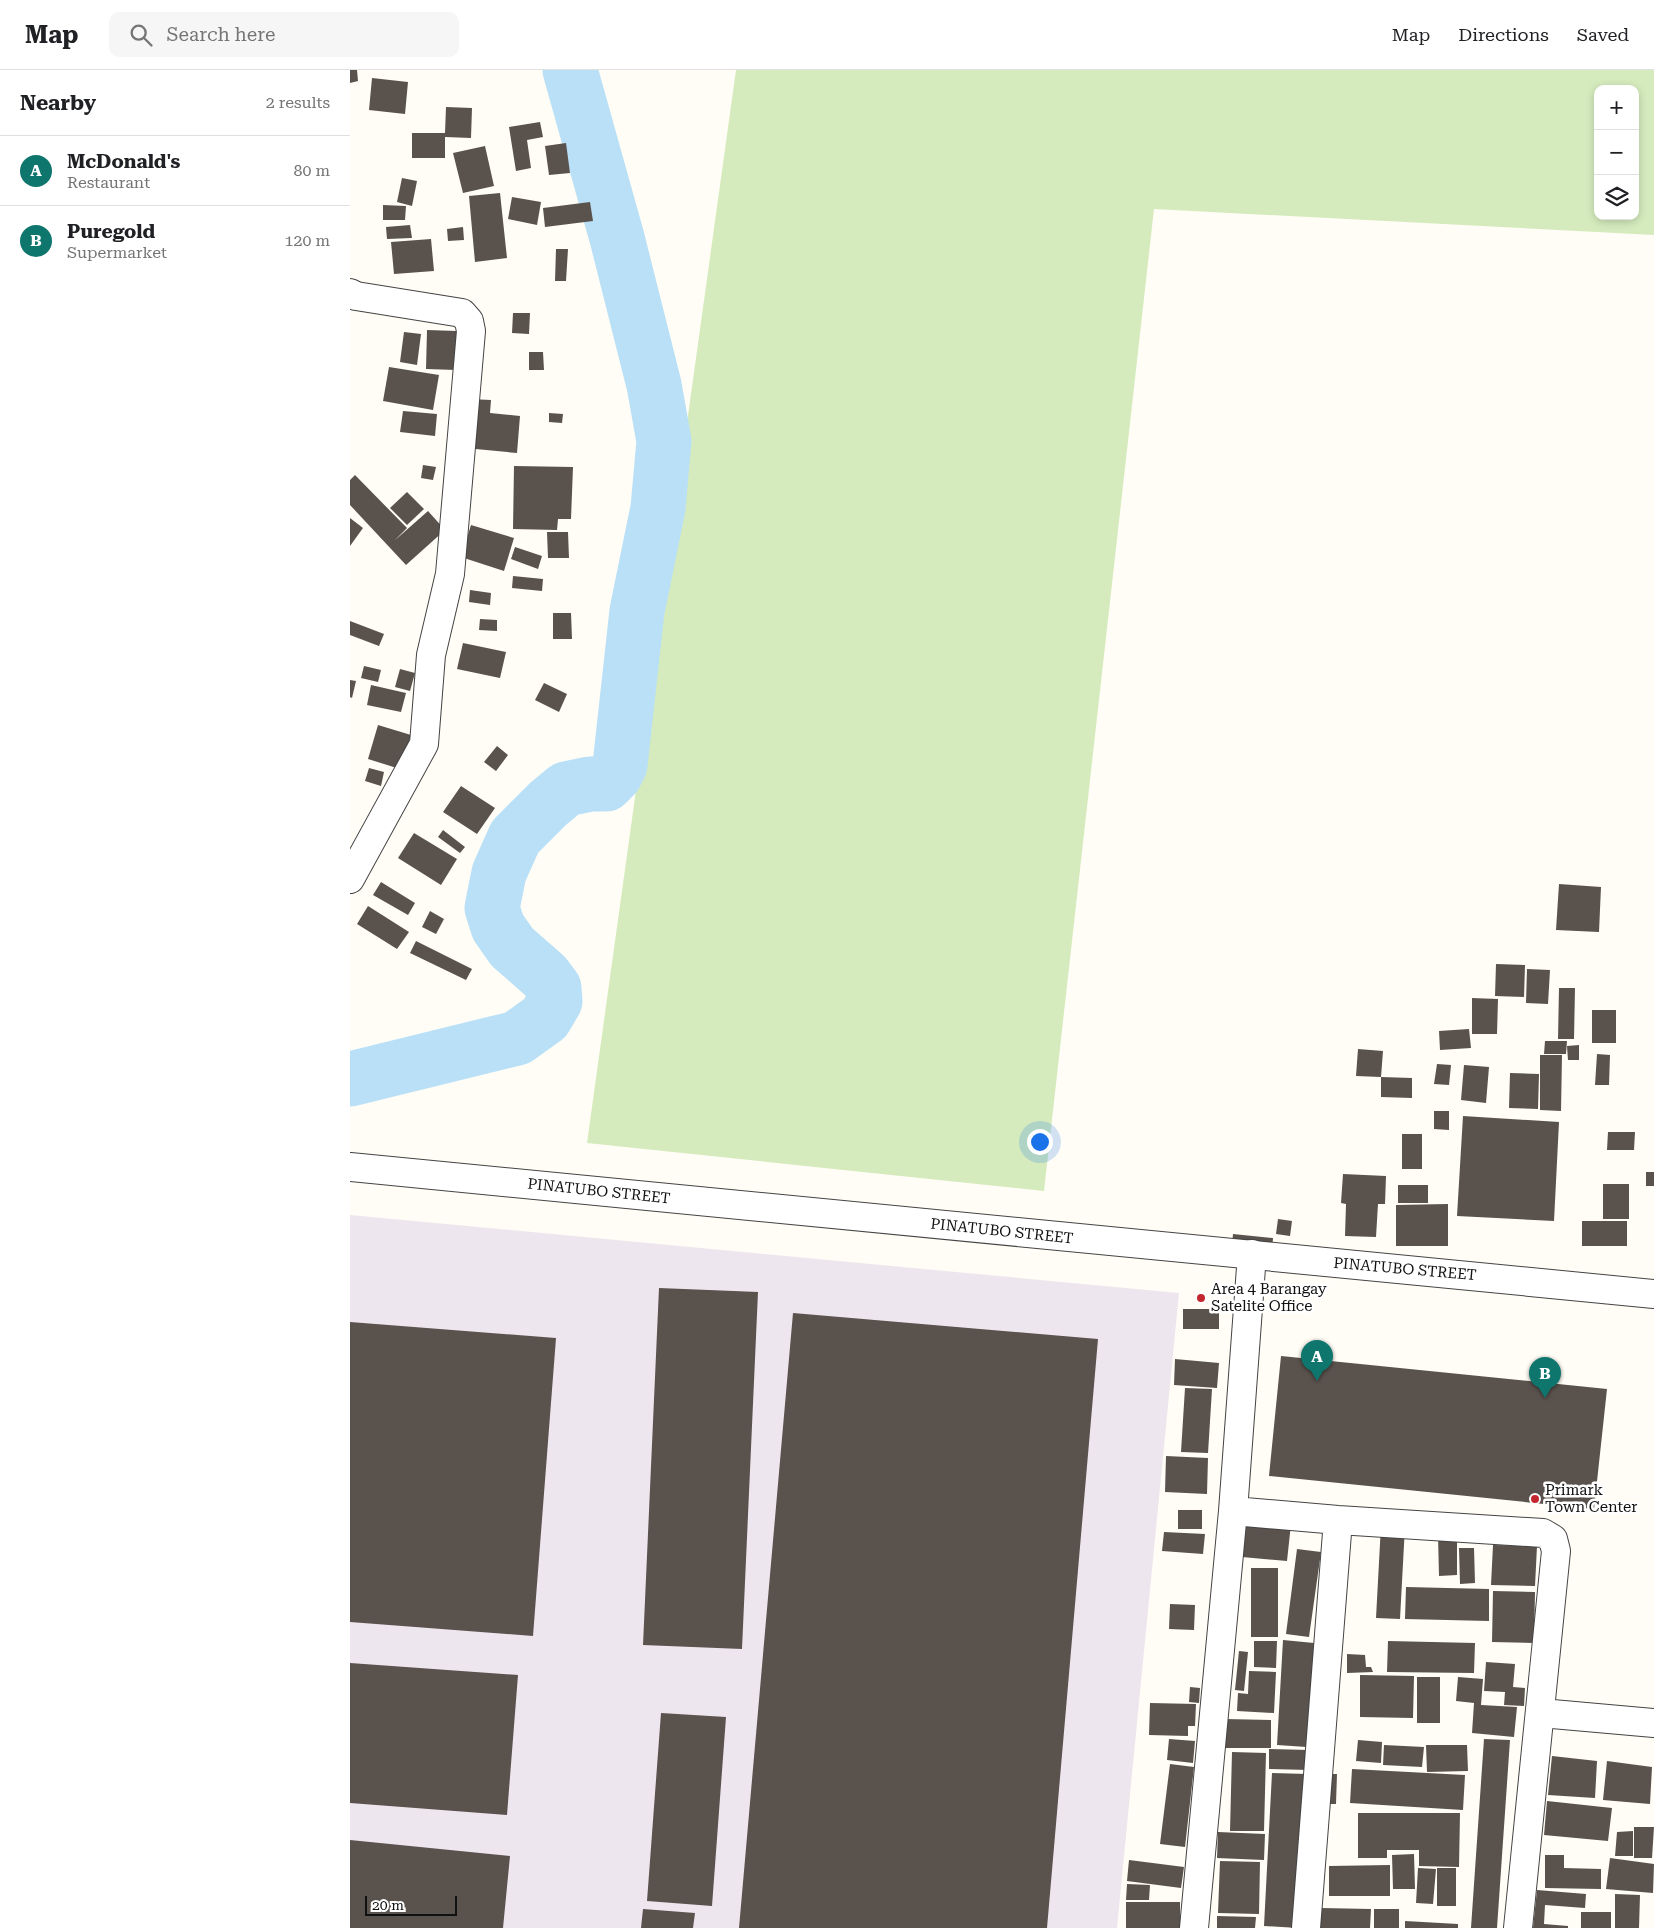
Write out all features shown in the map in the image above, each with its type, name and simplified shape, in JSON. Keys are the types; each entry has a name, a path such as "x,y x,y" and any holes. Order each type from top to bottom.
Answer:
{"street":[{"path":"350,293 356,296 462,313 469,321 470,331 450,574 431,655 424,744 350,879"},
{"name":"PINATUBO STREET","path":"350,1167 1654,1294"},
{"path":"1194,1928 1233,1511 1252,1254"},
{"path":"1233,1511 1338,1520 1542,1533 1552,1539 1556,1551 1518,1928"},
{"path":"1306,1928 1338,1520"},
{"path":"1540,1713 1654,1723"}],"shaded area":[{"path":"350,1215 1179,1293 1117,1928 350,1928"}],"green space":[{"path":"736,70 1654,70 1654,235 1154,209 1044,1191 587,1143"}],"building":[{"path":"350,70 357,70 358,81 350,83"},
{"path":"372,78 408,82 405,114 369,110"},
{"path":"446,107 472,108 471,138 445,137 445,158 412,158 412,133 445,133"},
{"path":"540,122 543,137 527,140 531,168 516,171 509,127"},
{"path":"566,143 570,173 549,175 545,146"},
{"path":"485,146 494,186 463,193 453,153"},
{"path":"402,178 417,181 412,206 397,202"},
{"path":"500,193 507,258 475,262 469,196"},
{"path":"512,197 541,202 537,225 508,219"},
{"path":"590,202 593,221 545,227 543,208"},
{"path":"383,205 406,206 405,220 383,220"},
{"path":"410,225 412,238 387,239 386,227"},
{"path":"463,227 464,240 448,241 447,229"},
{"path":"431,239 434,271 394,274 391,242"},
{"path":"556,249 568,249 566,281 555,281"},
{"path":"513,313 530,313 529,334 512,333"},
{"path":"427,330 457,331 456,370 426,369"},
{"path":"404,332 421,334 417,365 400,362"},
{"path":"529,352 543,352 544,370 529,370"},
{"path":"389,367 439,375 433,410 383,401"},
{"path":"470,399 491,400 490,413 520,416 517,453 465,448"},
{"path":"403,411 437,414 435,436 400,432"},
{"path":"549,413 563,414 562,423 549,422"},
{"path":"423,465 436,467 433,480 421,478"},
{"path":"514,466 573,467 571,519 558,519 557,530 513,529"},
{"path":"355,475 407,528 394,541 428,511 445,530 406,565 350,505 350,480"},
{"path":"407,492 424,509 407,525 390,508"},
{"path":"350,518 363,528 350,546"},
{"path":"471,525 514,538 504,571 461,557"},
{"path":"547,532 568,532 569,558 548,558"},
{"path":"515,547 542,556 538,569 511,559"},
{"path":"513,576 543,579 542,591 512,588"},
{"path":"470,590 491,593 490,605 469,602"},
{"path":"553,613 571,613 572,639 553,639"},
{"path":"480,619 497,620 497,631 479,630"},
{"path":"350,621 384,634 379,646 350,635"},
{"path":"463,643 506,652 500,678 457,669"},
{"path":"364,666 381,670 378,682 361,678"},
{"path":"400,669 415,673 410,691 395,687"},
{"path":"350,680 356,681 352,698 350,697"},
{"path":"544,683 567,694 559,712 535,700"},
{"path":"371,685 406,693 401,712 367,705"},
{"path":"378,725 411,735 400,769 368,759"},
{"path":"497,746 508,755 496,771 484,762"},
{"path":"369,768 384,772 381,786 365,781"},
{"path":"461,786 495,808 477,834 443,812"},
{"path":"443,830 465,847 460,853 438,837"},
{"path":"414,833 457,859 441,885 398,858"},
{"path":"381,882 415,903 408,915 373,895"},
{"path":"1559,884 1601,887 1599,932 1556,930"},
{"path":"368,906 409,932 397,949 357,924"},
{"path":"430,911 444,919 436,934 422,927"},
{"path":"416,941 472,969 466,980 410,953"},
{"path":"1496,964 1525,965 1524,997 1495,996"},
{"path":"1527,969 1550,970 1548,1004 1526,1003"},
{"path":"1559,988 1575,988 1574,1039 1558,1039"},
{"path":"1472,998 1498,999 1497,1034 1472,1034"},
{"path":"1592,1010 1616,1010 1616,1043 1592,1043"},
{"path":"1469,1029 1471,1048 1440,1050 1439,1031"},
{"path":"1545,1041 1567,1041 1566,1054 1544,1054"},
{"path":"1579,1045 1579,1060 1568,1060 1567,1046"},
{"path":"1358,1049 1383,1051 1381,1077 1356,1076"},
{"path":"1597,1054 1610,1055 1609,1085 1595,1085"},
{"path":"1540,1055 1562,1055 1561,1111 1540,1110"},
{"path":"1437,1064 1451,1065 1449,1085 1434,1084"},
{"path":"1464,1065 1489,1067 1486,1103 1461,1100"},
{"path":"1510,1073 1539,1074 1538,1109 1509,1108"},
{"path":"1381,1077 1412,1078 1412,1098 1381,1097"},
{"path":"1434,1111 1449,1111 1449,1130 1434,1129"},
{"path":"1463,1116 1559,1122 1554,1221 1457,1216"},
{"path":"1608,1132 1635,1132 1634,1150 1607,1150"},
{"path":"1402,1134 1422,1134 1422,1169 1402,1169"},
{"path":"1646,1172 1654,1172 1654,1186 1646,1186"},
{"path":"1343,1174 1386,1176 1385,1204 1378,1204 1376,1237 1345,1236 1346,1204 1341,1203"},
{"path":"1603,1184 1629,1184 1629,1219 1603,1219"},
{"path":"1398,1185 1428,1185 1428,1203 1398,1203"},
{"path":"1448,1204 1448,1246 1396,1246 1396,1205"},
{"path":"1278,1219 1292,1221 1290,1236 1276,1234"},
{"path":"1582,1221 1627,1221 1627,1246 1582,1246"},
{"path":"1233,1234 1273,1238 1272,1250 1232,1245"},
{"path":"659,1288 758,1292 742,1649 643,1645"},
{"path":"1183,1309 1219,1309 1219,1329 1183,1329"},
{"path":"793,1313 1098,1339 1047,1928 739,1928"},
{"path":"350,1322 556,1338 533,1636 350,1622"},
{"path":"1281,1356 1607,1389 1594,1509 1269,1476"},
{"path":"1175,1359 1219,1363 1217,1388 1174,1385"},
{"path":"1185,1388 1212,1389 1208,1453 1181,1452"},
{"path":"1166,1456 1208,1458 1207,1494 1165,1492"},
{"path":"1178,1510 1202,1510 1202,1529 1178,1529"},
{"path":"1245,1520 1291,1524 1287,1561 1242,1557"},
{"path":"1381,1525 1405,1526 1400,1619 1376,1618"},
{"path":"1164,1532 1205,1534 1203,1554 1162,1551"},
{"path":"1457,1534 1457,1575 1439,1576 1438,1535"},
{"path":"1493,1545 1537,1546 1535,1586 1491,1585"},
{"path":"1459,1548 1474,1548 1475,1583 1460,1584"},
{"path":"1297,1549 1321,1552 1309,1637 1286,1634"},
{"path":"1251,1568 1278,1568 1278,1637 1251,1637"},
{"path":"1406,1587 1489,1589 1489,1621 1405,1619"},
{"path":"1493,1591 1535,1592 1534,1643 1492,1642"},
{"path":"1170,1604 1195,1605 1194,1630 1169,1629"},
{"path":"1283,1640 1314,1643 1307,1747 1277,1745"},
{"path":"1254,1641 1277,1641 1276,1668 1254,1667"},
{"path":"1388,1641 1475,1643 1474,1673 1387,1672"},
{"path":"1239,1651 1248,1652 1244,1691 1235,1690"},
{"path":"1347,1654 1365,1655 1366,1667 1371,1667 1373,1672 1347,1673"},
{"path":"1486,1662 1515,1664 1513,1687 1525,1688 1524,1706 1504,1705 1505,1692 1484,1691"},
{"path":"350,1663 518,1675 507,1815 350,1803"},
{"path":"1249,1671 1276,1672 1274,1713 1237,1711 1238,1693 1248,1694"},
{"path":"1360,1675 1414,1676 1413,1718 1360,1717"},
{"path":"1417,1677 1440,1677 1440,1723 1417,1723"},
{"path":"1458,1677 1483,1679 1481,1705 1517,1707 1514,1737 1472,1733 1474,1703 1456,1701"},
{"path":"1190,1687 1200,1688 1199,1703 1189,1702"},
{"path":"1150,1703 1196,1704 1195,1726 1188,1726 1188,1736 1149,1735"},
{"path":"661,1713 726,1717 712,1906 647,1901"},
{"path":"1225,1719 1271,1720 1271,1748 1225,1748"},
{"path":"1169,1739 1195,1741 1193,1763 1167,1760"},
{"path":"1484,1739 1510,1740 1497,1928 1471,1928"},
{"path":"1358,1740 1382,1742 1381,1763 1356,1761"},
{"path":"1384,1745 1424,1747 1422,1767 1383,1765"},
{"path":"1426,1745 1467,1745 1468,1771 1427,1772"},
{"path":"1269,1749 1309,1750 1309,1770 1269,1769"},
{"path":"1232,1752 1266,1753 1264,1831 1230,1831"},
{"path":"1552,1756 1597,1761 1595,1798 1548,1795"},
{"path":"1607,1761 1652,1767 1650,1804 1603,1800"},
{"path":"1170,1764 1194,1767 1185,1847 1160,1844"},
{"path":"1352,1769 1465,1775 1463,1810 1350,1803"},
{"path":"1272,1773 1307,1774 1298,1928 1264,1926"},
{"path":"1326,1774 1337,1774 1336,1804 1325,1804"},
{"path":"1547,1801 1612,1808 1608,1841 1544,1835"},
{"path":"1358,1813 1460,1813 1459,1867 1419,1866 1419,1850 1387,1850 1387,1858 1358,1858"},
{"path":"1634,1827 1654,1827 1652,1858 1634,1858"},
{"path":"1633,1831 1633,1856 1615,1856 1617,1832"},
{"path":"1218,1832 1265,1834 1264,1860 1217,1858"},
{"path":"350,1840 510,1856 503,1928 350,1928"},
{"path":"1414,1854 1415,1889 1393,1889 1392,1855"},
{"path":"1545,1855 1564,1855 1564,1868 1601,1869 1601,1889 1545,1888"},
{"path":"1610,1858 1654,1864 1653,1893 1606,1889"},
{"path":"1129,1860 1184,1867 1181,1888 1127,1881"},
{"path":"1220,1861 1260,1862 1259,1914 1218,1913"},
{"path":"1390,1865 1390,1896 1329,1896 1329,1866"},
{"path":"1418,1868 1436,1869 1433,1904 1416,1903"},
{"path":"1437,1868 1456,1868 1456,1906 1437,1906"},
{"path":"1127,1884 1150,1885 1149,1900 1126,1900"},
{"path":"1537,1890 1586,1894 1585,1908 1545,1905 1544,1924 1568,1926 1568,1928 1533,1928"},
{"path":"1615,1894 1640,1895 1639,1928 1615,1928"},
{"path":"1126,1902 1180,1902 1180,1928 1126,1928"},
{"path":"1321,1908 1371,1909 1370,1928 1321,1928"},
{"path":"643,1909 695,1913 693,1928 641,1928"},
{"path":"1374,1909 1399,1909 1399,1928 1374,1928"},
{"path":"1581,1912 1611,1912 1611,1928 1581,1928"},
{"path":"1217,1916 1256,1917 1255,1928 1217,1928"},
{"path":"1405,1921 1458,1924 1458,1928 1405,1928"}],"waterway":[{"path":"350,1079 517,1038 545,1018 555,1001 554,988 545,976 512,947 498,927 492,908 499,873 515,837 548,804 566,789 590,784 606,784 615,775 620,765 637,611 658,508 664,441 654,385 617,238 570,70"}],"place":[{"name":"Area 4 Barangay Satelite Office","path":"1201,1298"},
{"name":"McDonald's","path":"1317,1381"},
{"name":"Puregold","path":"1545,1398"},
{"name":"Primark Town Center","path":"1535,1499"}]}
